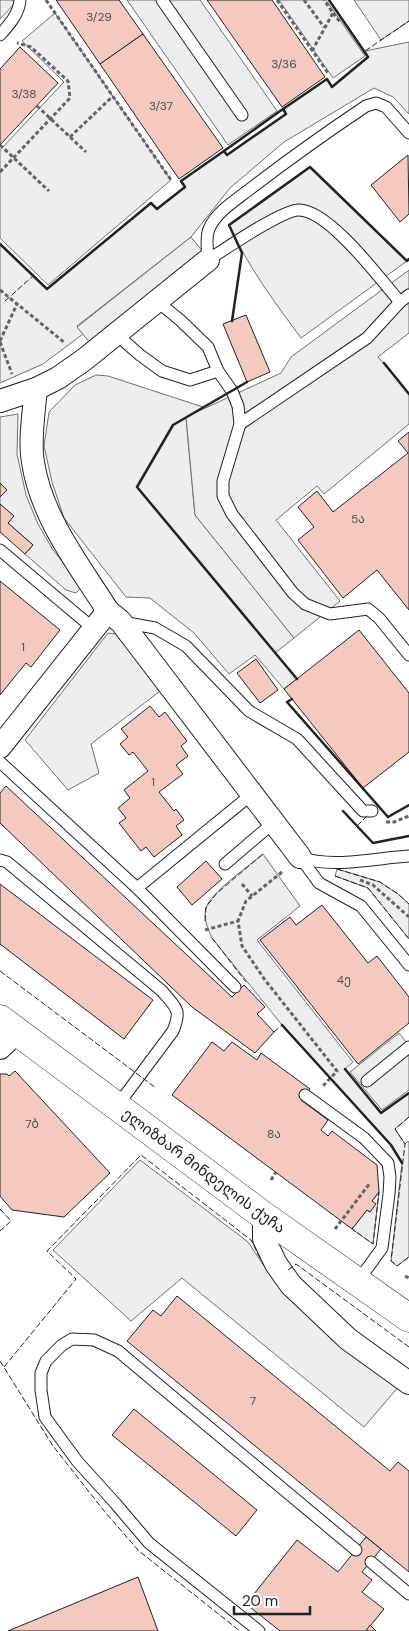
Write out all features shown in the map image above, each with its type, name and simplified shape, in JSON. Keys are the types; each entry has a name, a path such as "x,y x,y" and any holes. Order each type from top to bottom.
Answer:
{"street":[{"path":"208,260 85,359 58,378 19,395 40,492 54,524 114,617 300,857"},
{"path":"0,747 94,629 114,617"},
{"name":"ელიზბარ მინდელის ქუჩა","path":"6,1033 117,1106 264,1216 409,1318"},
{"path":"264,1216 264,1239 276,1264 290,1285 348,1339 409,1382"}],"lane":[{"path":"0,35 15,16 20,0"},
{"path":"162,0 242,115"},
{"path":"208,260 208,230 213,221 229,206 294,156 366,106 376,103 386,107 409,133"},
{"path":"208,260 286,213 300,210 321,218 346,239 405,299 367,338 240,424"},
{"path":"158,302 208,347 218,372 232,390 238,406 240,424 223,481 223,496 232,514 293,593 305,604 330,614 368,609 379,618 409,655"},
{"path":"117,335 162,371 190,380 218,372"},
{"path":"0,550 94,629"},
{"path":"114,617 155,628 186,646 249,711 297,739 363,811 372,811"},
{"path":"0,762 137,888 235,987"},
{"path":"137,888 252,794"},
{"path":"225,864 273,823"},
{"path":"300,857 312,862 332,862 409,856"},
{"path":"300,857 318,883 361,906 409,965"},
{"path":"0,860 7,862 162,991 176,1008 179,1017 173,1031 117,1106"},
{"path":"367,1081 409,1047"},
{"path":"306,1094 364,1138 388,1163 390,1177 389,1194 382,1248 358,1281"},
{"path":"260,1631 149,1543 77,1462 45,1417 41,1390 41,1373 46,1361 62,1345 72,1339 94,1340 118,1351 356,1550"},
{"path":"371,1562 409,1594"}],"path":[{"path":"46,0 171,180"},
{"path":"277,0 328,73"},
{"path":"304,0 324,27"},
{"path":"324,0 341,23"},
{"path":"312,51 333,13"},
{"path":"0,172 70,98 68,80 31,47 16,42"},
{"path":"70,137 113,96"},
{"path":"37,106 86,152"},
{"path":"0,145 49,191"},
{"path":"0,290 85,359"},
{"path":"17,304 0,341 19,395"},
{"path":"300,857 246,901 238,921 242,946 265,980 337,1071 329,1079"},
{"path":"242,884 252,896"},
{"path":"190,941 207,928 238,921"},
{"path":"271,1180 276,1172"},
{"path":"335,1229 373,1180"}],"shaded area":[{"path":"0,0 12,0 15,3 0,19"},
{"path":"127,0 200,0 277,111 228,145"},
{"path":"279,0 326,0 365,56 333,78"},
{"path":"354,0 409,0 409,21 381,40"},
{"path":"55,13 171,180 48,285 0,238 0,150 64,82 22,41"},
{"path":"409,42 409,114 393,97 374,88 284,142 230,188 191,237 77,326 83,334 43,364 0,383 0,244 47,289 151,203 157,208 185,187 181,181 224,151 227,155 286,114 283,109 327,79 332,86 368,57 365,51"},
{"path":"310,167 407,261 301,338 253,270 229,225"},
{"path":"191,237 204,253 90,343 77,327"},
{"path":"409,270 409,333 378,357 409,394 409,424 324,494 317,486 276,520 340,601 294,638 195,515 186,417 281,373 291,357"},
{"path":"96,375 108,376 203,407 186,418 195,515 294,638 275,653 297,679 284,689 255,655 229,674 194,633 150,598 126,597 64,518 52,482 44,446 49,412 75,385"},
{"path":"18,414 17,454 26,495 38,524 53,550 82,586 76,593 66,590 25,554 33,545 8,523 13,516 0,504 0,497 7,490 0,483 0,417"},
{"path":"108,633 124,635 164,688 91,744 99,773 68,790 25,740"},
{"path":"263,854 300,906 257,940 353,1062 345,1069 381,1113 409,1093 409,1117 395,1129 405,1144 408,1141 409,1143 409,1257 397,1266 391,1261 402,1163 391,1145 282,1025 212,938 208,927 205,912 209,902 222,887"},
{"path":"337,869 380,882 409,904 409,939 368,888 335,876"},
{"path":"399,1033 409,1046 409,1090 382,1110 350,1072"},
{"path":"140,1160 248,1242 275,1282 400,1385 364,1427 182,1278 131,1321 53,1250"},
{"path":"379,1192 373,1244 352,1229 367,1210 370,1212 372,1201"}],"building":[{"path":"56,0 119,0 143,34 100,64"},
{"path":"207,0 272,0 325,77 282,107"},
{"path":"143,34 223,148 179,179 100,64"},
{"path":"20,47 58,83 0,145 0,69"},
{"path":"408,155 409,214 400,222 371,185"},
{"path":"246,315 270,372 247,382 223,324"},
{"path":"409,432 409,610 377,570 343,598 298,540 314,527 298,507 317,491 333,512 408,453 398,441"},
{"path":"0,483 7,490 0,497"},
{"path":"0,504 14,516 8,523 33,545 25,554 0,532"},
{"path":"0,581 60,630 31,667 26,663 0,695"},
{"path":"359,630 409,693 409,752 363,788 284,689"},
{"path":"256,659 278,690 260,703 237,673"},
{"path":"150,706 159,717 165,712 187,741 181,746 188,756 176,765 183,774 159,792 184,820 176,826 182,835 154,857 146,847 141,851 119,823 126,818 118,808 130,798 124,790 148,771 133,752 129,755 120,744 128,737 121,729"},
{"path":"6,786 232,997 244,985 265,1007 257,1014 274,1032 255,1053 192,1007 0,823 0,793"},
{"path":"206,861 222,879 192,905 177,887"},
{"path":"0,884 153,1000 124,1039 0,944"},
{"path":"322,905 368,963 377,956 409,997 409,1023 358,1064 260,940 290,917 296,925"},
{"path":"212,1042 224,1051 232,1042 257,1060 261,1053 310,1089 301,1100 328,1120 321,1130 328,1136 332,1131 377,1165 379,1192 372,1201 376,1204 370,1212 367,1210 352,1229 172,1095"},
{"path":"15,1071 110,1173 64,1217 12,1210 0,1196 0,1074 7,1074 9,1076"},
{"path":"177,1296 390,1471 398,1462 409,1471 409,1572 127,1341 153,1310 161,1316"},
{"path":"134,1409 257,1510 236,1536 112,1435"},
{"path":"366,1537 381,1549 362,1572 372,1580 362,1592 384,1609 366,1631 280,1631 246,1604 297,1540 338,1572"},
{"path":"138,1577 158,1631 8,1631"},
{"path":"370,1625 376,1631 366,1631"}],"fence":[{"path":"365,51 409,21"},
{"path":"5,301 33,276"},
{"path":"357,826 368,815"},
{"path":"205,921 206,907 217,893 263,854"},
{"path":"337,869 380,882 409,904"},
{"path":"335,876 368,888 409,939"},
{"path":"212,938 246,982"},
{"path":"0,971 156,1088"},
{"path":"274,1032 282,1025"},
{"path":"409,1117 395,1129 405,1144 391,1261 397,1266 409,1257"},
{"path":"4,1367 76,1279 47,1251 141,1155 251,1240 260,1258"},
{"path":"353,1227 352,1229 373,1244 379,1192"},
{"path":"0,1209 11,1221 0,1231"},
{"path":"288,1270 296,1264 409,1347"},
{"path":"0,1361 53,1446 105,1512 139,1551 240,1631"}],"wall":[{"path":"0,244 47,289 151,203 157,209 185,187 181,181 224,151 227,155 286,114 283,109 327,79 332,87 368,57 329,0"},
{"path":"224,151 283,109"},
{"path":"232,321 242,253 229,225 310,167 407,261 409,259"},
{"path":"384,363 409,394"},
{"path":"247,382 173,425 137,487 297,679"},
{"path":"292,699 287,702 388,817 409,805"},
{"path":"343,811 373,843 409,836"},
{"path":"282,1025 391,1145 402,1163"},
{"path":"345,1069 381,1113 409,1093"}]}
